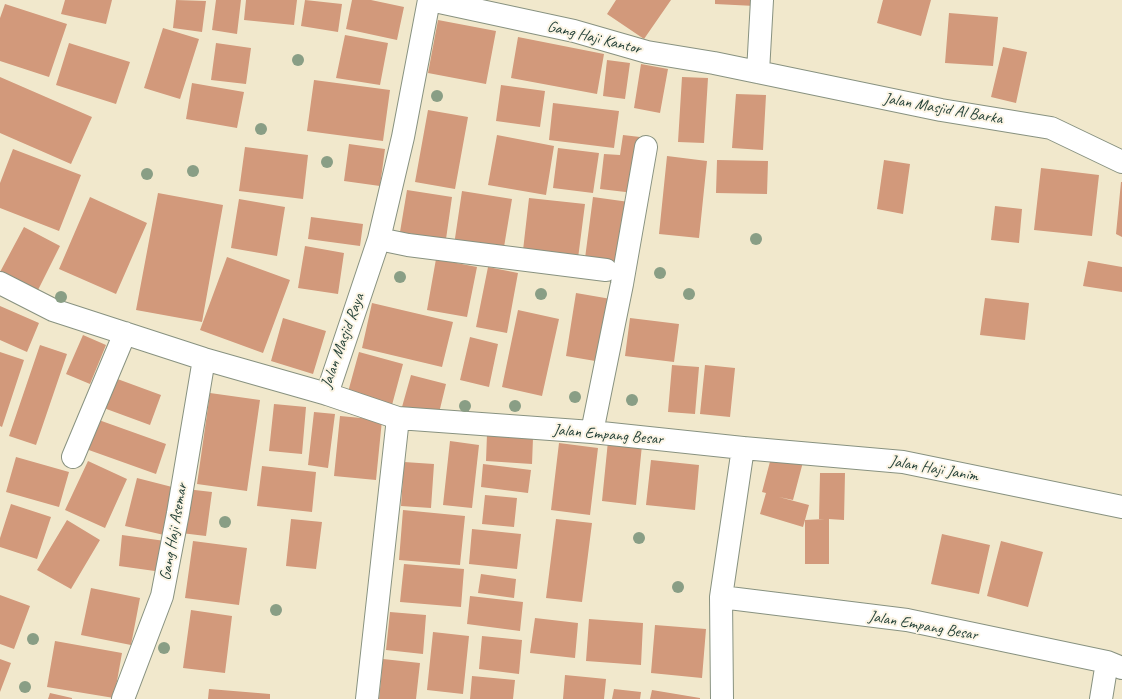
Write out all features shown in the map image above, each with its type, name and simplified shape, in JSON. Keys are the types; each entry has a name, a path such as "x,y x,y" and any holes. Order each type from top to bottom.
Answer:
{"street":[{"name":"Gang Haji Kantor","path":"430,0 574,31 647,52 714,62 758,72"},
{"name":"Jalan Masjid Raya","path":"0,283 53,310 204,359 327,394 378,239 403,137 430,0"},
{"path":"758,72 762,0"},
{"name":"Jalan Masjid Al Barka","path":"758,72 941,110 1051,128 1122,162"},
{"path":"592,432 622,284 646,147"},
{"path":"378,239 408,245 606,270"},
{"path":"73,457 125,333"},
{"name":"Gang Haji Asemar","path":"123,699 162,596 178,513 204,359"},
{"name":"Jalan Empang Besar","path":"327,394 398,418 592,432 742,448"},
{"path":"367,699 398,418"},
{"path":"722,699 721,597 742,448"},
{"name":"Jalan Haji Janim","path":"742,448 903,462 1122,507"},
{"name":"Jalan Empang Besar","path":"721,597 907,620 1114,665"},
{"path":"1101,699 1114,665"}],"building":[{"path":"65,0 112,0 106,24 61,14"},
{"path":"176,0 206,1 202,32 173,28"},
{"path":"216,0 241,0 237,34 212,30"},
{"path":"246,0 297,0 294,25 244,20"},
{"path":"305,0 342,4 338,32 301,26"},
{"path":"352,0 371,0 404,7 397,40 346,29"},
{"path":"616,0 671,0 644,39 607,14"},
{"path":"715,0 755,0 755,6 715,4"},
{"path":"883,0 931,0 921,36 877,23"},
{"path":"5,4 67,24 49,77 0,61 0,18"},
{"path":"949,13 998,17 993,66 945,63"},
{"path":"438,20 496,31 486,84 428,73"},
{"path":"163,28 199,39 180,99 144,88"},
{"path":"345,35 388,43 380,85 336,78"},
{"path":"518,37 604,54 597,94 511,78"},
{"path":"69,43 130,62 116,104 56,85"},
{"path":"216,43 251,48 246,84 211,80"},
{"path":"1003,47 1027,52 1016,103 991,97"},
{"path":"607,60 630,63 625,99 603,96"},
{"path":"641,64 668,69 660,113 634,108"},
{"path":"0,77 92,117 71,164 0,133"},
{"path":"682,77 708,78 704,143 678,142"},
{"path":"314,80 390,90 383,141 307,131"},
{"path":"192,83 244,92 237,128 186,119"},
{"path":"501,85 545,91 540,127 496,121"},
{"path":"736,94 766,95 763,150 732,148"},
{"path":"553,103 619,111 614,148 549,140"},
{"path":"428,110 468,117 455,189 415,182"},
{"path":"497,135 554,146 546,195 488,185"},
{"path":"623,135 640,137 634,193 600,189 604,154 620,155"},
{"path":"349,144 385,149 380,186 344,181"},
{"path":"245,147 308,155 303,199 239,191"},
{"path":"558,148 599,153 593,193 553,188"},
{"path":"13,149 81,175 59,231 0,208 0,183"},
{"path":"667,156 707,161 699,238 659,234"},
{"path":"717,160 768,161 767,194 716,193"},
{"path":"884,160 910,164 903,214 877,209"},
{"path":"1041,168 1099,175 1092,236 1034,230"},
{"path":"1122,182 1122,237 1116,234"},
{"path":"407,190 452,197 446,239 400,232"},
{"path":"462,191 512,199 503,253 454,245"},
{"path":"158,193 223,205 202,322 136,310"},
{"path":"90,197 147,223 116,294 59,269"},
{"path":"593,197 629,202 620,271 584,266"},
{"path":"529,198 585,204 577,266 522,259"},
{"path":"239,199 285,207 277,256 231,248"},
{"path":"995,206 1022,209 1019,243 991,240"},
{"path":"311,217 363,224 360,246 308,239"},
{"path":"24,227 60,246 37,292 0,272"},
{"path":"305,246 344,253 338,294 298,288"},
{"path":"227,257 290,280 263,353 200,330"},
{"path":"436,259 477,267 467,317 427,310"},
{"path":"1088,261 1122,267 1122,292 1083,286"},
{"path":"488,267 518,273 507,333 476,327"},
{"path":"576,293 611,299 601,362 566,356"},
{"path":"985,298 1029,303 1025,340 980,335"},
{"path":"372,303 453,322 442,367 362,348"},
{"path":"0,306 39,323 27,352 0,340"},
{"path":"518,310 559,319 542,396 502,387"},
{"path":"283,318 326,331 313,374 271,361"},
{"path":"630,318 679,324 674,362 625,356"},
{"path":"83,335 106,345 90,384 66,374"},
{"path":"470,337 498,344 489,387 460,380"},
{"path":"40,345 67,354 36,445 9,436"},
{"path":"0,352 24,360 2,427 0,426"},
{"path":"359,352 403,364 392,405 348,392"},
{"path":"672,365 699,367 695,414 668,412"},
{"path":"705,365 735,368 730,417 700,414"},
{"path":"411,375 446,384 438,417 402,407"},
{"path":"112,377 161,395 150,425 101,407"},
{"path":"210,393 260,400 247,491 197,484"},
{"path":"274,404 306,407 302,454 269,451"},
{"path":"314,412 335,414 328,468 308,465"},
{"path":"340,416 382,420 376,480 334,476"},
{"path":"96,419 166,444 156,474 86,449"},
{"path":"487,434 533,438 532,464 486,461"},
{"path":"450,441 479,445 472,508 443,505"},
{"path":"608,441 642,445 636,505 602,501"},
{"path":"559,443 598,448 590,515 551,510"},
{"path":"772,454 803,462 793,500 779,497 809,505 803,527 760,514 766,493 762,492"},
{"path":"16,457 69,472 59,507 6,492"},
{"path":"651,460 699,465 695,510 646,505"},
{"path":"88,461 127,479 105,528 65,510"},
{"path":"404,462 434,464 431,508 401,506"},
{"path":"483,464 531,470 528,493 481,487"},
{"path":"262,466 316,472 312,512 257,506"},
{"path":"820,473 845,473 844,520 829,519 829,564 805,564 805,520 825,519 819,519"},
{"path":"137,478 176,488 164,535 125,526"},
{"path":"186,489 212,492 206,536 181,533"},
{"path":"485,495 517,498 514,527 482,524"},
{"path":"11,504 51,517 37,559 0,547 0,538"},
{"path":"403,510 465,516 460,565 399,560"},
{"path":"291,519 322,522 316,569 286,566"},
{"path":"556,519 592,523 582,602 546,598"},
{"path":"67,520 100,540 71,589 37,570"},
{"path":"472,529 521,534 517,569 469,564"},
{"path":"942,534 990,545 979,594 931,584"},
{"path":"122,535 165,541 162,572 119,566"},
{"path":"193,541 247,548 239,605 185,598"},
{"path":"1001,541 1043,552 1028,607 987,596"},
{"path":"404,564 464,569 461,607 400,602"},
{"path":"481,574 516,579 514,598 478,593"},
{"path":"91,588 140,598 131,645 81,635"},
{"path":"0,595 30,606 14,649 0,644"},
{"path":"470,596 523,602 520,631 467,624"},
{"path":"191,610 232,616 225,673 183,668"},
{"path":"390,612 426,615 423,654 386,650"},
{"path":"535,618 578,623 575,658 530,653"},
{"path":"589,619 643,623 641,665 586,661"},
{"path":"655,625 706,629 702,678 651,673"},
{"path":"433,632 469,636 463,694 427,690"},
{"path":"482,636 522,640 519,674 479,669"},
{"path":"55,641 122,653 114,698 47,687"},
{"path":"0,659 11,663 0,692"},
{"path":"383,659 420,663 416,699 379,699"},
{"path":"565,675 606,679 604,699 563,699"},
{"path":"472,676 515,680 513,699 470,699"},
{"path":"209,689 270,694 270,699 208,699"},
{"path":"614,689 641,692 640,699 612,699"},
{"path":"652,690 700,698 700,699 650,699"},
{"path":"50,693 72,698 72,699 48,699"}]}
